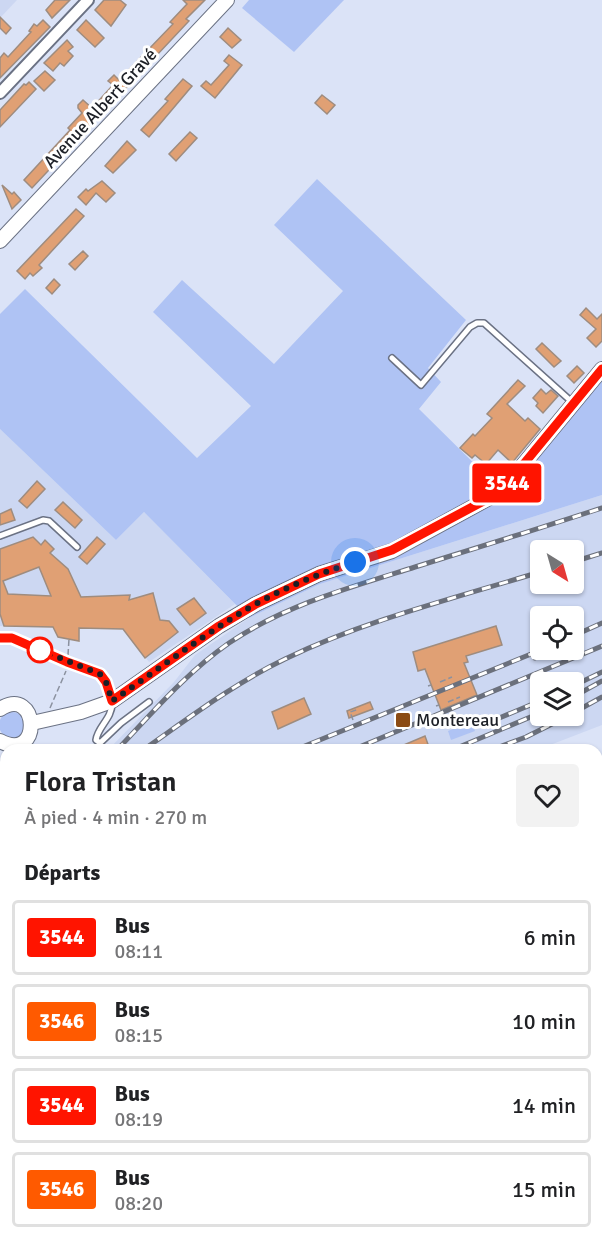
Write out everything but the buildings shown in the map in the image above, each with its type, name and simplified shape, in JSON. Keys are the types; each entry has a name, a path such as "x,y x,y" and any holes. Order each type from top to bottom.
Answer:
{"main road":[{"name":"Avenue Albert Gravé","path":"0,241 227,0"},
{"path":"32,723 81,712 112,701 219,626 256,604 319,574 392,550 491,497 513,477 602,369"},
{"path":"1,704 16,705 27,711 32,723 29,736 22,744"}],"street":[{"path":"0,93 88,0"}],"lane":[{"path":"392,358 421,385 470,327 477,323 484,323 573,403"},
{"path":"0,536 43,520 49,521 77,547"},
{"path":"0,638 12,638 100,674 106,682 112,701 111,714 97,733 96,740 100,743 121,723 149,702"}],"path":[{"path":"68,656 69,639"},
{"path":"48,711 66,671"},
{"path":"440,682 452,677"},
{"path":"448,702 460,697"},
{"path":"353,720 350,712 359,709"},
{"path":"456,722 468,717"}],"shaded area":[{"path":"0,0 17,0 0,18"},
{"path":"249,0 344,0 294,52 242,8"},
{"path":"317,179 466,320 428,368 441,382 419,409 505,494 602,379 602,495 320,584 249,618 144,512 116,540 0,429 0,314 25,289 197,458 251,406 153,312 182,280 274,364 343,291 274,225"},
{"path":"0,429 116,540 144,512 235,604 149,662 123,629 80,628 79,641 58,637 53,627 0,626"},
{"path":"602,495 602,725 553,744 114,744 174,682 195,655 249,618 320,584"},
{"path":"12,712 21,716 25,725 21,734 12,738 3,734 -1,725 3,716"},
{"path":"471,722 475,731 451,740 448,731"}],"railway":[{"path":"123,744 198,667 229,643 273,618 319,598 602,508"},
{"path":"584,559 602,553"},
{"path":"152,744 266,668 316,645 379,621 530,575"},
{"path":"584,631 602,623"},
{"path":"366,744 602,646"},
{"path":"310,744 530,654"},
{"path":"584,681 602,672"},
{"path":"584,691 602,681"},
{"path":"584,707 602,697"},
{"path":"492,721 530,705"},
{"path":"466,744 530,717"},
{"path":"507,744 548,726"}],"bus line":[{"name":"3544","path":"0,638 12,638 100,674 106,682 112,701 219,626 256,604 319,574 392,550 491,497 513,477 602,369"}],"place":[{"name":"Montereau","path":"403,720"}],"route":[{"path":"40,650 100,674 106,682 112,701 219,626 256,604 319,574 355,562"}]}
